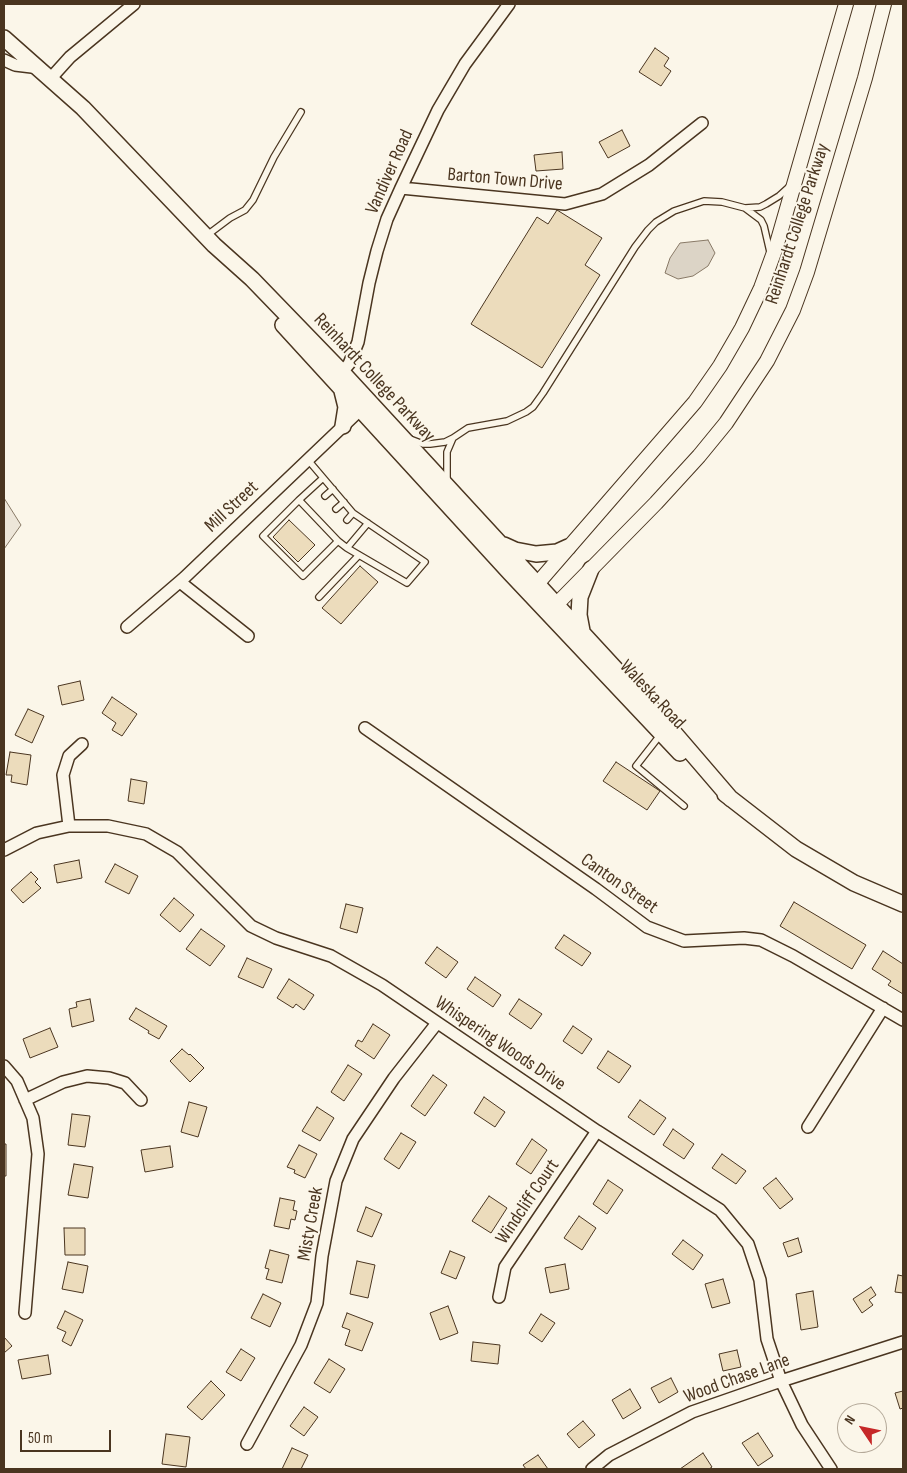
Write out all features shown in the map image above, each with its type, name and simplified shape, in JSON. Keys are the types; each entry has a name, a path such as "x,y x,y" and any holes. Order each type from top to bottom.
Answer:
{"main road":[{"name":"Reinhardt College Parkway","path":"4,38 45,73 115,139 210,240 252,279 342,372 396,440"},
{"name":"Reinhardt College Parkway","path":"210,240 246,284 360,410 447,485 501,543 533,588"},
{"path":"342,389 346,407 343,426"},
{"path":"396,440 552,609"},
{"path":"501,543 515,550 536,554 556,552 568,547"},
{"path":"582,631 579,615 580,598 591,569"},
{"name":"Waleska Road","path":"552,609 582,631 731,799"},
{"name":"Waleska Road","path":"552,609 686,761 731,799 803,853 854,883 903,904"}],"street":[{"path":"4,60 45,73 70,57 134,4"},
{"name":"Vandiver Road","path":"342,372 349,364 356,348 377,251 387,219 401,188 438,110 465,64 509,4"},
{"name":"Reinhardt College Parkway","path":"533,588 682,417 708,384 742,328 771,262 846,4"},
{"name":"Reinhardt College Parkway","path":"552,609 656,503 708,445 735,410 767,361 793,310 808,272 865,78 884,5"},
{"name":"Barton Town Drive","path":"401,188 565,204 602,194 648,165 702,123"},
{"name":"Mill Street","path":"127,627 180,582 360,410"},
{"path":"180,582 248,636"},
{"name":"Canton Street","path":"364,728 648,927 684,941 744,938 761,940 793,956 903,1020"},
{"path":"70,826 63,774 69,756 82,744"},
{"name":"Whispering Woods Drive","path":"4,850 37,833 70,826 108,826 146,834 177,852 251,926 276,938 331,956 382,985 597,1131 720,1210 748,1244 760,1280 767,1339 781,1381 802,1425 831,1469"},
{"path":"808,1127 883,1008"},
{"name":"Misty Creek","path":"247,1444 301,1345 317,1303 322,1256 336,1181 353,1139 394,1078 437,1022"},
{"path":"4,1066 17,1081 33,1118 38,1154 25,1313"},
{"path":"25,1100 63,1082 87,1076 109,1078 125,1084 141,1100"},
{"name":"Windcliff Court","path":"499,1297 505,1267 597,1131"},
{"name":"Wood Chase Lane","path":"592,1469 609,1455 692,1412 903,1342"}],"lane":[{"path":"210,240 230,218 244,210 253,200 274,157 301,112"},
{"path":"396,440 430,444 445,442 468,428 507,421 526,412 533,407 543,394 642,238 656,222 674,211 704,201 722,202 745,208 760,207 773,201 795,180"},
{"path":"745,208 756,216 764,226 769,241 771,262"},
{"path":"447,485 447,452 453,438"},
{"path":"299,500 324,521 332,535 347,548 407,583 425,562 353,514 308,460"},
{"path":"323,478 263,536 303,576 338,541"},
{"path":"325,496 333,489"},
{"path":"336,509 344,502"},
{"path":"347,520 353,514"},
{"path":"347,548 368,523"},
{"path":"332,535 337,530"},
{"path":"319,597 359,555"},
{"path":"661,734 636,766 684,806"}],"shaded area":[{"path":"708,240 715,253 708,266 693,276 678,279 665,273 670,258 680,243"},
{"path":"4,498 21,525 4,549"}],"building":[{"path":"655,48 669,58 664,66 671,71 661,86 639,72"},
{"path":"622,130 630,146 608,158 599,142"},
{"path":"562,152 563,169 536,171 534,155"},
{"path":"557,210 602,238 585,265 600,275 542,368 471,324 537,217 548,224"},
{"path":"289,520 315,545 298,562 273,537"},
{"path":"360,566 378,582 341,624 322,608"},
{"path":"80,681 84,700 62,705 58,686"},
{"path":"112,697 137,714 122,736 112,730 116,723 102,713"},
{"path":"28,709 44,716 32,743 15,735"},
{"path":"10,752 31,755 27,785 11,782 12,775 6,775"},
{"path":"616,762 660,791 647,810 603,781"},
{"path":"131,779 147,782 144,804 128,801"},
{"path":"79,860 82,878 57,883 54,865"},
{"path":"115,864 138,876 129,894 105,882"},
{"path":"31,872 38,879 35,882 41,888 23,903 11,890"},
{"path":"174,898 194,915 180,932 160,915"},
{"path":"794,902 866,945 852,969 780,926"},
{"path":"346,904 363,908 357,933 340,928"},
{"path":"201,929 225,946 210,966 186,949"},
{"path":"564,935 591,953 582,966 555,948"},
{"path":"437,947 458,962 446,978 425,963"},
{"path":"883,951 903,964 903,994 888,985 891,981 872,969"},
{"path":"247,958 272,969 263,988 238,977"},
{"path":"475,977 501,995 493,1007 467,989"},
{"path":"289,979 314,995 304,1010 296,1004 293,1008 277,998"},
{"path":"90,999 94,1021 72,1027 69,1009 77,1007 76,1002"},
{"path":"519,999 542,1014 531,1029 509,1014"},
{"path":"136,1008 167,1026 159,1039 129,1019"},
{"path":"373,1024 390,1035 374,1059 355,1046 358,1040 362,1042"},
{"path":"573,1026 592,1039 582,1054 563,1041"},
{"path":"50,1028 58,1047 30,1058 23,1039"},
{"path":"182,1049 204,1068 190,1082 170,1061"},
{"path":"608,1051 631,1066 619,1083 597,1068"},
{"path":"348,1065 362,1074 344,1101 331,1092"},
{"path":"433,1075 447,1085 425,1116 411,1106"},
{"path":"484,1097 505,1112 495,1127 474,1113"},
{"path":"640,1100 666,1118 654,1135 628,1117"},
{"path":"189,1102 207,1107 198,1137 181,1132"},
{"path":"317,1107 334,1118 320,1141 302,1131"},
{"path":"72,1114 90,1116 85,1147 68,1145"},
{"path":"673,1129 694,1144 684,1159 663,1145"},
{"path":"401,1133 416,1142 399,1169 384,1159"},
{"path":"532,1139 547,1150 531,1174 516,1164"},
{"path":"4,1144 6,1144 6,1176 4,1176"},
{"path":"299,1145 317,1154 305,1178 294,1173 295,1170 287,1167"},
{"path":"170,1146 173,1167 145,1172 141,1150"},
{"path":"722,1154 746,1171 736,1184 712,1168"},
{"path":"74,1164 93,1167 88,1198 68,1195"},
{"path":"776,1178 793,1199 780,1209 763,1188"},
{"path":"608,1180 623,1190 607,1214 593,1204"},
{"path":"489,1196 507,1208 491,1233 472,1221"},
{"path":"280,1198 295,1201 293,1210 297,1211 295,1220 291,1219 289,1229 274,1226"},
{"path":"366,1207 382,1214 372,1237 357,1231"},
{"path":"579,1216 596,1228 582,1250 564,1238"},
{"path":"64,1228 85,1228 85,1255 65,1255"},
{"path":"798,1238 802,1252 788,1257 783,1243"},
{"path":"683,1240 703,1255 693,1270 672,1254"},
{"path":"270,1250 289,1255 282,1283 266,1279 269,1269 265,1268"},
{"path":"450,1251 465,1257 456,1279 441,1273"},
{"path":"357,1261 375,1265 368,1298 350,1294"},
{"path":"68,1262 88,1266 83,1293 62,1289"},
{"path":"565,1264 569,1289 550,1293 545,1268"},
{"path":"898,1275 903,1276 903,1293 895,1292"},
{"path":"723,1279 730,1303 712,1308 705,1284"},
{"path":"871,1287 876,1295 869,1300 873,1305 862,1313 853,1299"},
{"path":"813,1291 818,1327 801,1330 796,1294"},
{"path":"263,1294 281,1303 270,1327 251,1318"},
{"path":"448,1306 458,1333 440,1340 430,1313"},
{"path":"65,1311 83,1320 71,1346 62,1341 66,1332 57,1328"},
{"path":"347,1313 373,1323 362,1351 345,1345 350,1330 342,1327"},
{"path":"541,1314 555,1323 542,1342 529,1333"},
{"path":"4,1337 12,1346 4,1353"},
{"path":"473,1342 500,1345 498,1364 471,1361"},
{"path":"241,1349 255,1358 241,1381 226,1372"},
{"path":"737,1350 741,1367 723,1371 719,1354"},
{"path":"48,1355 51,1374 22,1379 18,1360"},
{"path":"329,1359 345,1369 330,1393 314,1383"},
{"path":"671,1378 678,1392 659,1403 651,1388"},
{"path":"211,1381 225,1395 202,1420 187,1407"},
{"path":"630,1389 641,1408 623,1419 612,1400"},
{"path":"903,1391 903,1408 900,1409 895,1393"},
{"path":"304,1407 318,1417 304,1436 290,1426"},
{"path":"583,1421 595,1435 579,1448 567,1434"},
{"path":"758,1433 773,1456 758,1466 742,1443"},
{"path":"166,1434 190,1437 186,1467 162,1464"},
{"path":"292,1448 308,1455 301,1469 282,1469"},
{"path":"703,1453 712,1467 709,1469 680,1469"},
{"path":"538,1455 548,1469 526,1469 523,1465"}]}
